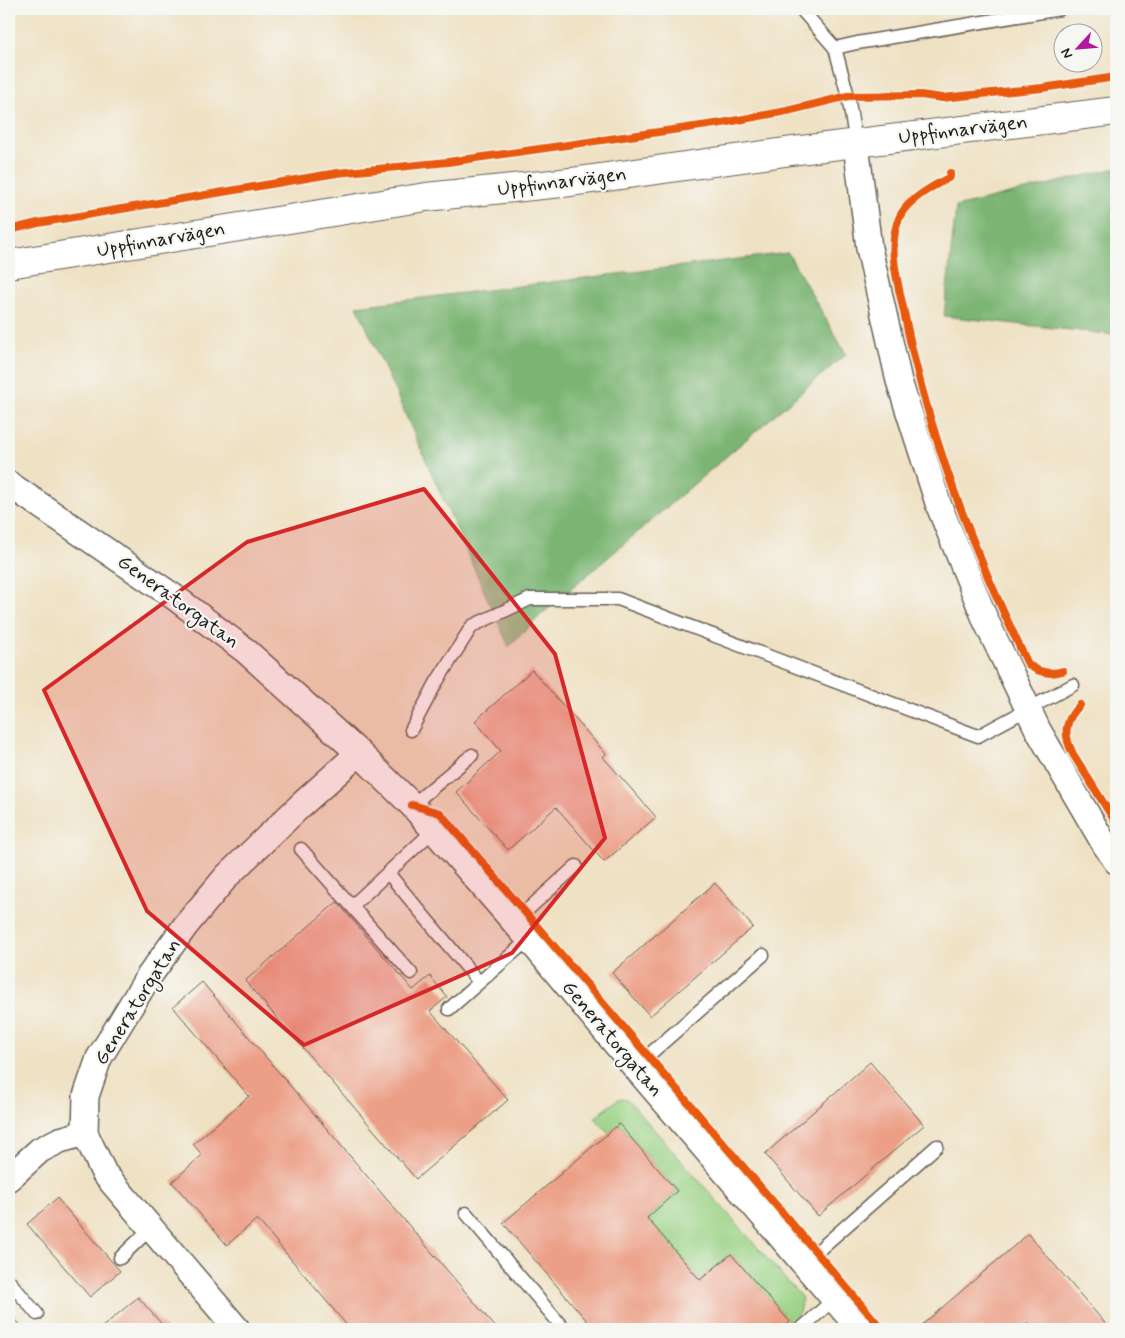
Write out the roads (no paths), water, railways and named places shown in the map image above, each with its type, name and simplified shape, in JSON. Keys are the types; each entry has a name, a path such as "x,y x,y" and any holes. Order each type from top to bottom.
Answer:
{"street":[{"name":"Uppfinnarvägen","path":"9,264 426,197 571,182 1116,111"},
{"path":"856,144 869,248 900,381 939,506 986,621 1028,710 1097,832 1116,861"},
{"name":"Generatorgatan","path":"9,484 177,599 246,651 359,753 412,805 860,1329"},
{"name":"Generatorgatan","path":"238,1329 104,1173 85,1133 86,1096 99,1058 148,979 180,933 227,876 359,753"},
{"path":"9,1178 40,1150 60,1140 85,1133"}],"lane":[{"path":"801,9 835,48 848,96 856,144"},
{"path":"835,48 1060,9"},
{"path":"411,730 436,683 472,626 530,599 618,599 978,736 1074,685"},
{"path":"412,805 472,755"},
{"path":"352,906 434,830"},
{"path":"301,849 411,973"},
{"path":"449,1009 480,982 576,866"},
{"path":"388,873 480,982"},
{"path":"635,1067 763,955"},
{"path":"804,1263 937,1146"},
{"path":"466,1213 564,1329"},
{"path":"120,1258 151,1228"},
{"path":"9,1281 37,1314"},
{"path":"801,1329 834,1300"}]}
